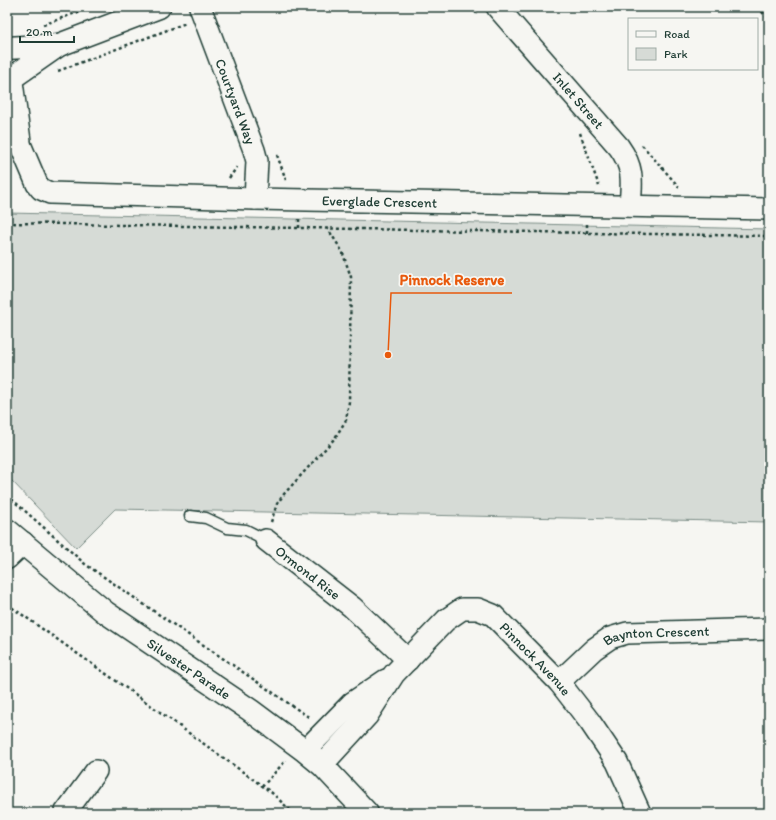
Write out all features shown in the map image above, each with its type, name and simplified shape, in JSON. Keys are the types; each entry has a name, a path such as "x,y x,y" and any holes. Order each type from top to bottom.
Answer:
{"street":[{"path":"12,82 16,67 14,60 7,50 59,45 159,7"},
{"name":"Courtyard Way","path":"201,12 254,150 257,161 255,199"},
{"name":"Inlet Street","path":"489,13 619,147 630,166 631,196"},
{"path":"12,82 59,45"},
{"name":"Everglade Crescent","path":"12,82 20,144"},
{"name":"Everglade Crescent","path":"7,123 20,144 37,184 41,189 50,193 255,199 631,196 769,209"},
{"path":"7,558 15,536"},
{"name":"Silvester Parade","path":"15,536 105,612 250,710 302,748 322,765 367,813"},
{"name":"Ormond Rise","path":"266,540 352,608 401,667"},
{"name":"Pinnock Avenue","path":"322,765 367,716 401,667 446,620 462,609 478,609 494,615 559,682 590,722 617,762 640,813"},
{"name":"Baynton Crescent","path":"559,682 594,649 610,638 627,633 769,629"},
{"name":"Pinnock Avenue","path":"302,748 324,731 352,703 401,667"},
{"path":"65,813 96,771"}],"lane":[{"name":"Ormond Rise","path":"190,516 206,518 227,528 246,530 266,540"}],"path":[{"path":"42,25 92,7"},
{"path":"471,7 489,13"},
{"path":"758,7 769,20"},
{"path":"53,73 201,12"},
{"path":"580,131 599,186"},
{"path":"229,178 293,180"},
{"path":"591,186 599,186 631,196"},
{"path":"671,187 686,188"},
{"path":"7,223 769,236"},
{"path":"266,540 277,504 284,494 335,438 346,420 349,402 351,277 342,251 328,228"},
{"path":"7,495 85,564 307,716 324,731"},
{"path":"7,604 272,793 293,813"},
{"path":"262,787 302,748"}],"green space":[{"path":"7,213 769,229 769,522 115,509 76,548 12,481 7,481"}],"place":[{"name":"Pinnock Reserve","path":"388,355"}]}
